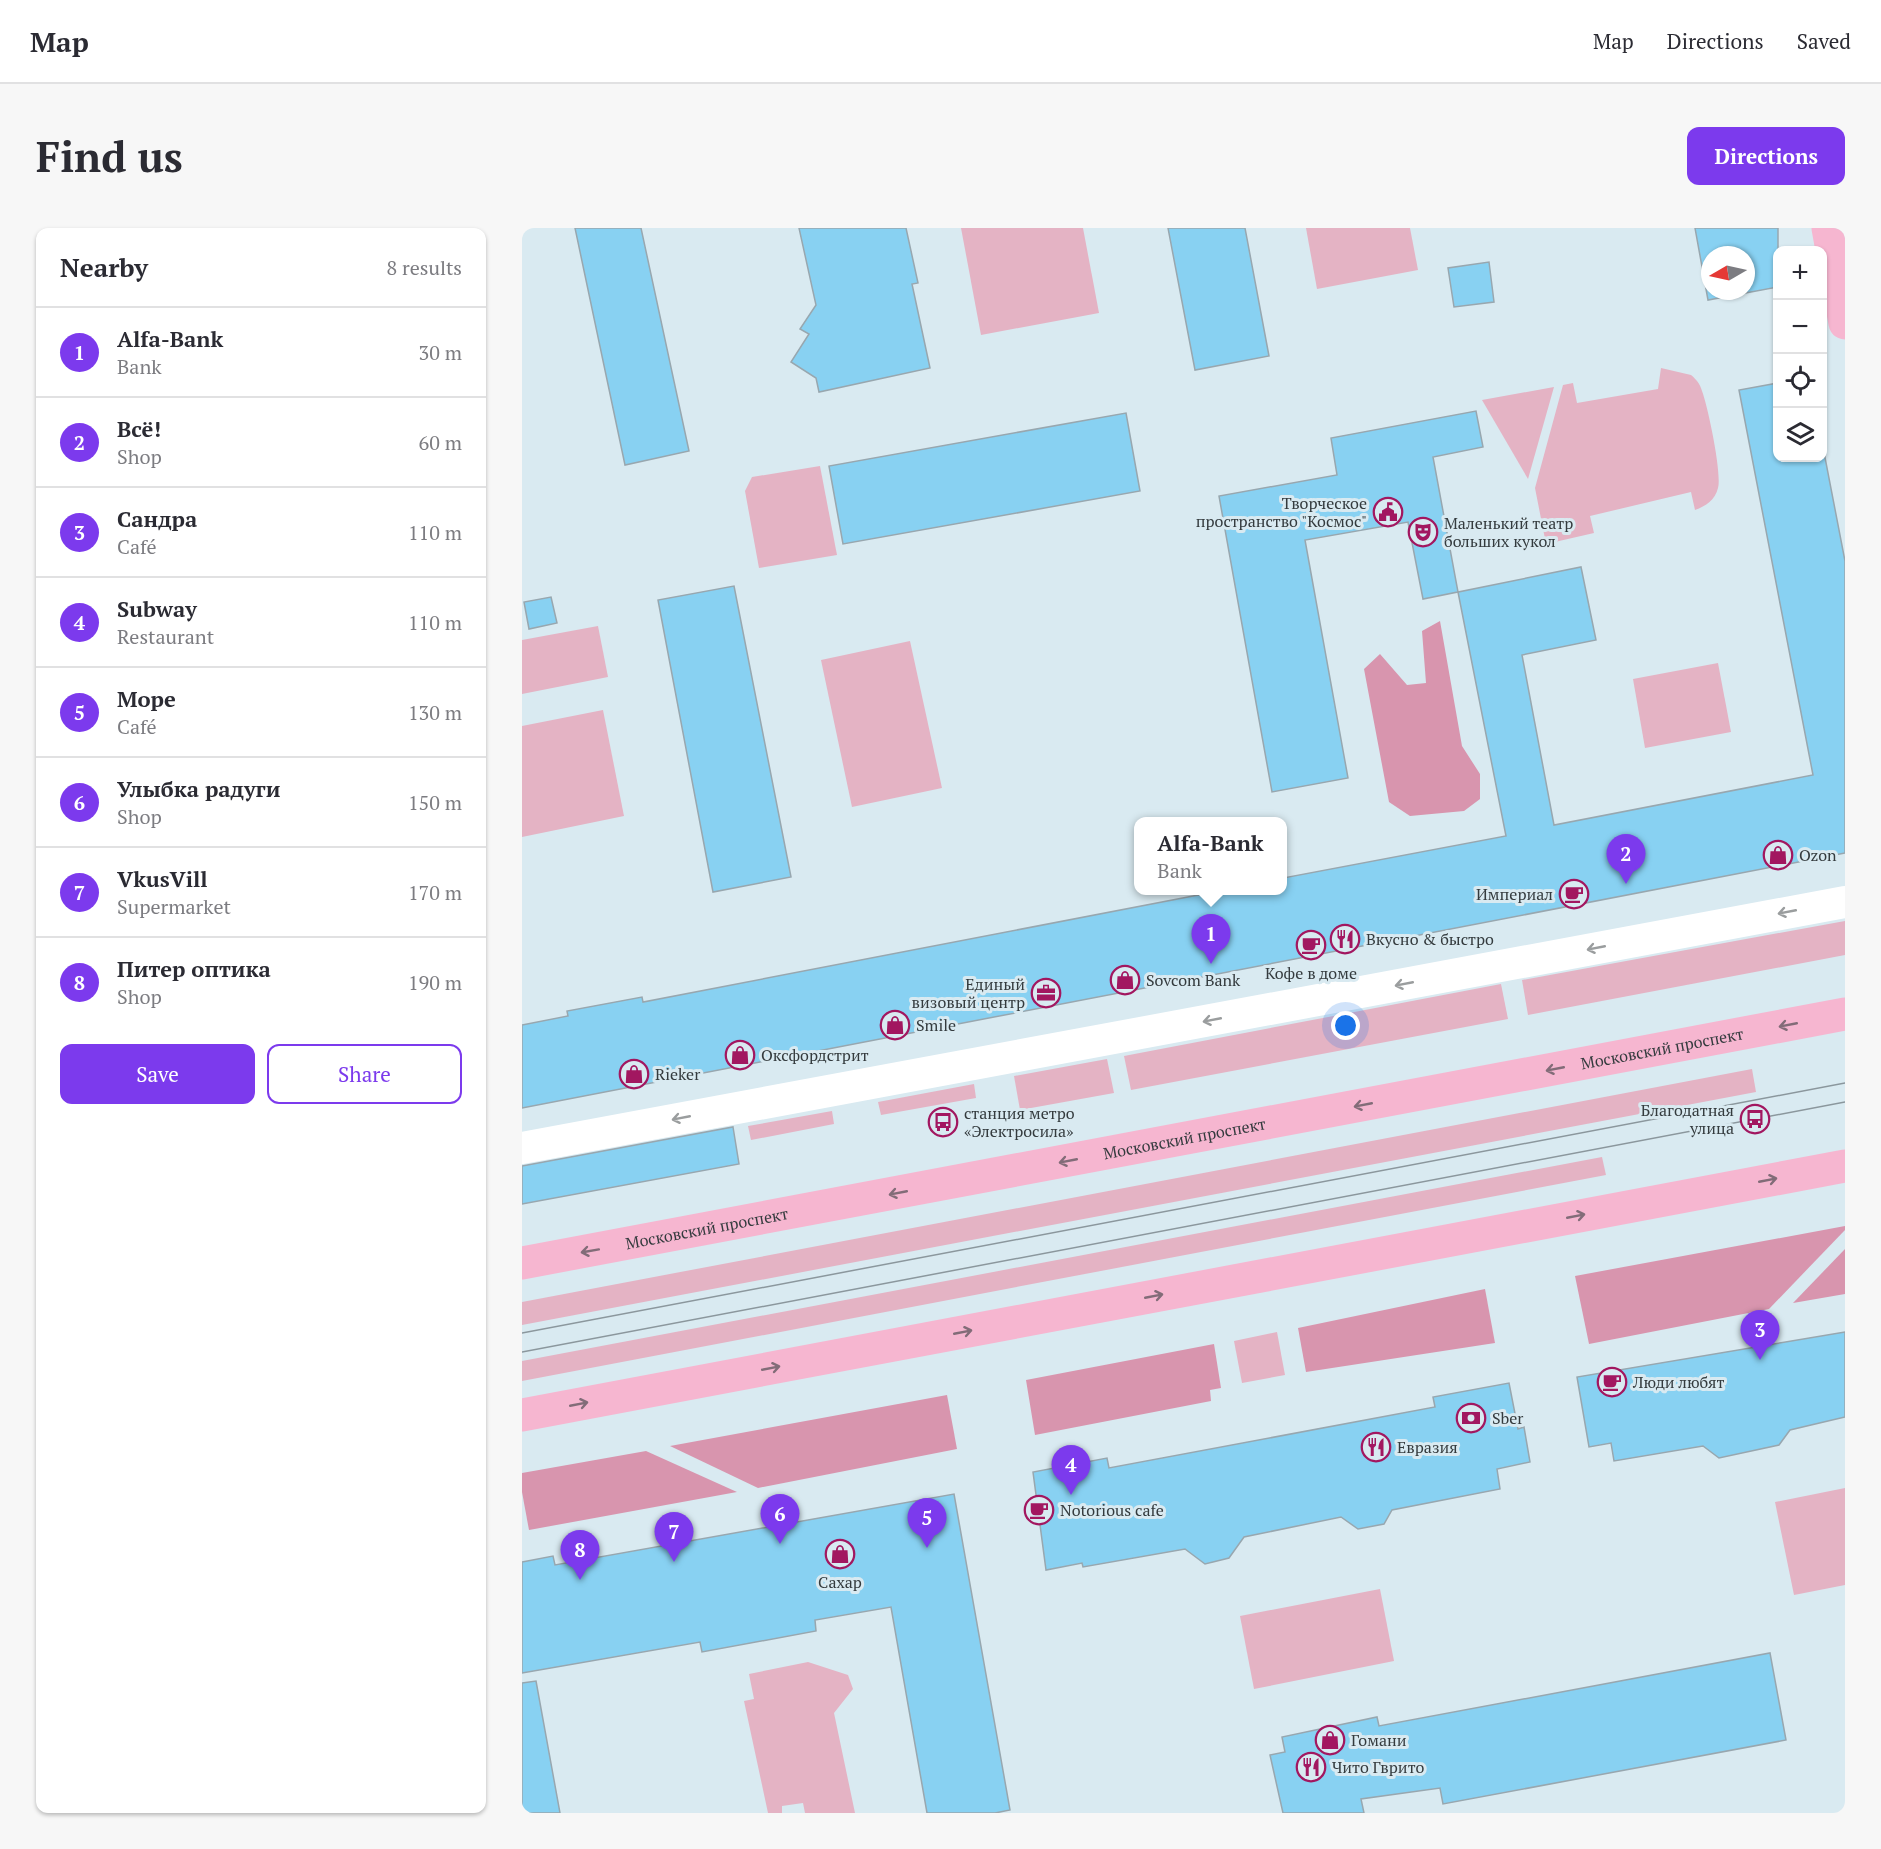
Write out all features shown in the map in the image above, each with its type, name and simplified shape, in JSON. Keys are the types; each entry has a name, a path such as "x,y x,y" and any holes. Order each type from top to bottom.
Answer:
{"main road":[{"path":"1828,228 1845,323"},
{"name":"Московский проспект","path":"522,1263 1845,1014"},
{"path":"522,1415 1845,1166"}],"street":[{"path":"522,1148 1845,902"}],"shaded area":[{"path":"961,228 1083,228 1099,313 981,335"},
{"path":"1306,228 1410,228 1418,270 1317,289"},
{"path":"1661,368 1691,375 1700,386 1708,411 1716,455 1719,480 1715,496 1695,510 1691,492 1590,516 1594,533 1546,544 1535,488 1563,385 1573,383 1577,403 1658,389"},
{"path":"1554,387 1528,479 1482,400"},
{"path":"820,466 837,555 759,568 745,491 752,477"},
{"path":"1440,621 1462,746 1480,774 1480,799 1464,811 1410,816 1389,802 1364,669 1380,654 1407,685 1426,683 1422,631"},
{"path":"598,626 608,677 522,694 522,640"},
{"path":"910,641 942,788 852,807 821,660"},
{"path":"1718,663 1731,732 1645,748 1633,679"},
{"path":"603,710 624,816 522,837 522,726"},
{"path":"1845,921 1845,955 1528,1015 1522,980"},
{"path":"1501,984 1508,1019 1131,1090 1124,1056"},
{"path":"1107,1059 1114,1093 1020,1110 1014,1076"},
{"path":"1752,1069 1756,1092 522,1325 522,1302"},
{"path":"974,1084 976,1098 881,1115 878,1102"},
{"path":"832,1111 834,1124 751,1140 748,1126"},
{"path":"1602,1157 1606,1175 522,1381 522,1361"},
{"path":"1845,1226 1845,1230 1769,1309 1589,1344 1575,1276"},
{"path":"1845,1249 1845,1294 1793,1303"},
{"path":"1485,1289 1495,1343 1306,1372 1298,1328"},
{"path":"1277,1332 1285,1375 1242,1383 1234,1341"},
{"path":"1214,1344 1221,1388 1210,1390 1211,1401 1035,1435 1026,1380"},
{"path":"947,1395 957,1449 758,1488 670,1446"},
{"path":"646,1451 737,1492 529,1530 522,1492 522,1473"},
{"path":"1845,1488 1845,1585 1794,1595 1775,1502"},
{"path":"1380,1589 1394,1661 1254,1689 1240,1616"},
{"path":"808,1662 848,1675 853,1689 834,1713 855,1813 805,1813 803,1803 782,1806 782,1813 768,1813 744,1701 754,1699 749,1674"}],"building":[{"path":"575,228 641,228 689,451 625,465"},
{"path":"799,228 906,228 918,283 912,284 930,368 819,392 816,378 791,362 809,334 800,329 816,305"},
{"path":"1168,228 1245,228 1269,356 1195,370"},
{"path":"1695,228 1778,228 1778,246 1773,246 1773,288 1755,291 1755,246 1701,246 1701,261"},
{"path":"1489,262 1494,302 1454,307 1448,268"},
{"path":"1773,384 1773,462 1826,462 1845,561 1845,853 522,1108 522,1025 568,1016 567,1011 642,997 643,1002 1198,895 1287,895 1287,877 1506,836 1458,592 1581,567 1596,640 1522,655 1554,825 1813,775 1739,390"},
{"path":"1476,411 1483,447 1433,457 1458,592 1423,599 1408,522 1305,540 1348,778 1272,792 1219,496 1337,475 1331,438"},
{"path":"1126,413 1140,491 843,544 829,466"},
{"path":"734,586 791,877 713,892 658,600"},
{"path":"551,597 557,623 529,629 524,602"},
{"path":"733,1127 739,1164 522,1204 522,1166"},
{"path":"1845,1332 1845,1417 1790,1430 1779,1445 1719,1458 1703,1446 1614,1461 1611,1443 1589,1447 1577,1377"},
{"path":"1509,1383 1518,1429 1524,1427 1530,1462 1497,1469 1500,1489 1392,1510 1384,1524 1358,1529 1341,1517 1244,1537 1229,1558 1205,1564 1185,1549 1083,1567 1082,1563 1046,1570 1033,1472 1107,1458 1109,1468 1435,1407 1433,1397"},
{"path":"954,1494 1010,1810 995,1813 927,1813 891,1607 815,1620 816,1631 702,1652 700,1642 522,1673 522,1562 553,1556 555,1565"},
{"path":"1770,1653 1786,1740 1443,1804 1440,1788 1361,1799 1364,1813 1283,1813 1270,1755 1285,1752 1282,1737 1377,1717 1379,1726"},
{"path":"536,1681 560,1813 522,1813 522,1683"}],"tram line":[{"path":"522,1333 1845,1083"},
{"path":"522,1352 1845,1102"}],"place":[{"name":"Творческое пространство \"Космос\"","path":"1388,512"},
{"name":"Маленький театр больших кукол","path":"1423,532"},
{"name":"Ozon","path":"1778,855"},
{"name":"Всё!","path":"1626,884"},
{"name":"Империал","path":"1574,894"},
{"name":"Вкусно & быстро","path":"1345,939"},
{"name":"Кофе в доме","path":"1311,945"},
{"name":"Alfa-Bank","path":"1211,964"},
{"name":"Sovcom Bank","path":"1125,980"},
{"name":"Единый визовый центр","path":"1046,993"},
{"name":"Smile","path":"895,1025"},
{"name":"Оксфордстрит","path":"740,1055"},
{"name":"Rieker","path":"634,1074"},
{"name":"Благодатная улица","path":"1755,1119"},
{"name":"станция метро «Электросила»","path":"943,1122"},
{"name":"Сандра","path":"1760,1360"},
{"name":"Люди любят","path":"1612,1382"},
{"name":"Sber","path":"1471,1418"},
{"name":"Евразия","path":"1376,1447"},
{"name":"Subway","path":"1071,1495"},
{"name":"Notorious cafe","path":"1039,1510"},
{"name":"Улыбка радуги","path":"780,1544"},
{"name":"Море","path":"927,1548"},
{"name":"Сахар","path":"840,1554"},
{"name":"VkusVill","path":"674,1562"},
{"name":"Питер оптика","path":"580,1580"},
{"name":"Гомани","path":"1330,1740"},
{"name":"Чито Гврито","path":"1311,1767"}]}
